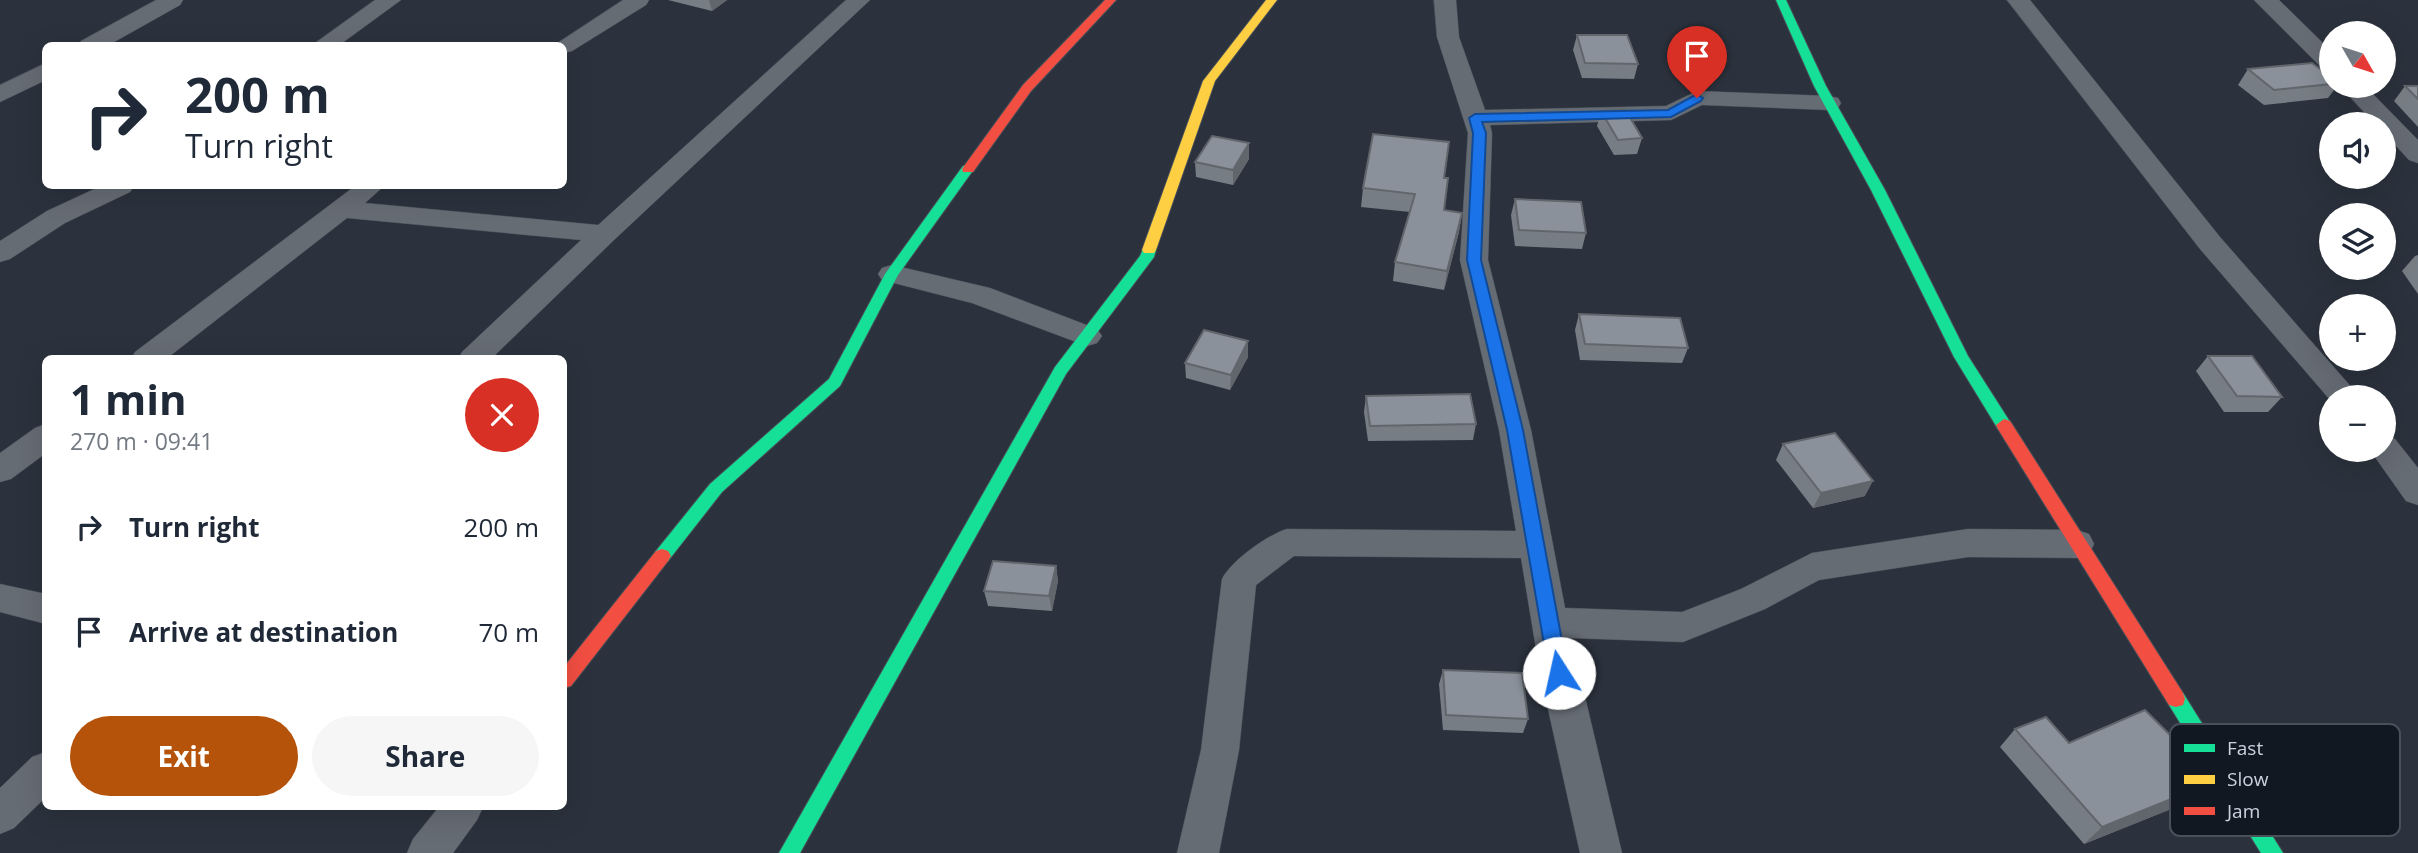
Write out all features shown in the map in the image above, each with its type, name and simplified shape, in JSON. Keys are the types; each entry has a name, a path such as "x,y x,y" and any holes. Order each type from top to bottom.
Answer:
{"street":[{"path":"96,42 172,0"},
{"path":"328,42 390,0"},
{"path":"567,44 638,0"},
{"path":"477,355 604,233 859,0"},
{"path":"567,676 716,488 835,382 892,274 1027,88 1111,0"},
{"path":"789,853 1060,370 1147,257 1209,81 1272,0"},
{"path":"1445,0 1448,37 1480,133 1474,260 1515,430 1559,673 1601,853"},
{"path":"1781,0 1829,103 1878,190 1961,357 2185,724"},
{"path":"2018,0 2210,243 2334,385"},
{"path":"2266,0 2319,51"},
{"path":"0,95 42,72"},
{"path":"1475,118 1671,113 1697,98 1829,103"},
{"path":"2364,98 2413,145"},
{"path":"0,253 56,217 115,189"},
{"path":"151,355 367,189"},
{"path":"340,209 604,233"},
{"path":"892,274 979,295 1087,336"},
{"path":"0,470 42,439"},
{"path":"2395,462 2418,492"},
{"path":"1198,853 1220,750 1239,579 1287,542 1535,545"},
{"path":"1549,622 1683,627 1753,599 1812,567 1968,543 2077,544"},
{"path":"0,598 42,608"},
{"path":"0,815 42,774"},
{"path":"428,853 461,810"}],"building":[{"path":"1577,35 1627,35 1638,64 1585,63"},
{"path":"2312,63 2319,68 2319,85 2274,90 2248,69"},
{"path":"2405,86 2418,86 2418,99"},
{"path":"1625,109 1642,138 1618,140 1601,111"},
{"path":"1373,134 1449,142 1444,178 1448,178 1444,210 1462,213 1447,271 1395,262 1415,194 1363,188"},
{"path":"1212,136 1249,143 1233,170 1195,162"},
{"path":"1515,199 1581,202 1586,233 1519,230"},
{"path":"1579,314 1680,318 1688,348 1585,344"},
{"path":"1204,330 1248,341 1231,375 1185,363"},
{"path":"2208,356 2252,356 2282,397 2237,396"},
{"path":"1470,394 1476,424 1370,426 1366,396"},
{"path":"1835,433 1873,481 1821,493 1783,444"},
{"path":"993,561 1056,566 1049,596 984,591"},
{"path":"1443,670 1522,673 1528,719 1446,715"},
{"path":"2145,710 2170,735 2170,800 2102,827 2015,729 2046,717 2069,743"}],"traffic: fast":[{"path":"1781,0 1820,86 1878,190 1961,357 2004,425"},
{"path":"662,556 716,488 835,382 892,274 968,169"},
{"path":"789,853 1060,371 1147,257 1149,250"},
{"path":"2176,699 2192,724"},
{"path":"2262,836 2273,853"}],"traffic: slow":[{"path":"1149,250 1209,81 1272,0"}],"traffic: jam":[{"path":"968,169 1027,88 1111,0"},
{"path":"2004,425 2176,699"},
{"path":"567,676 662,556"}],"route":[{"path":"1559,673 1515,430 1474,260 1480,133 1475,118 1671,113 1697,98"}]}
